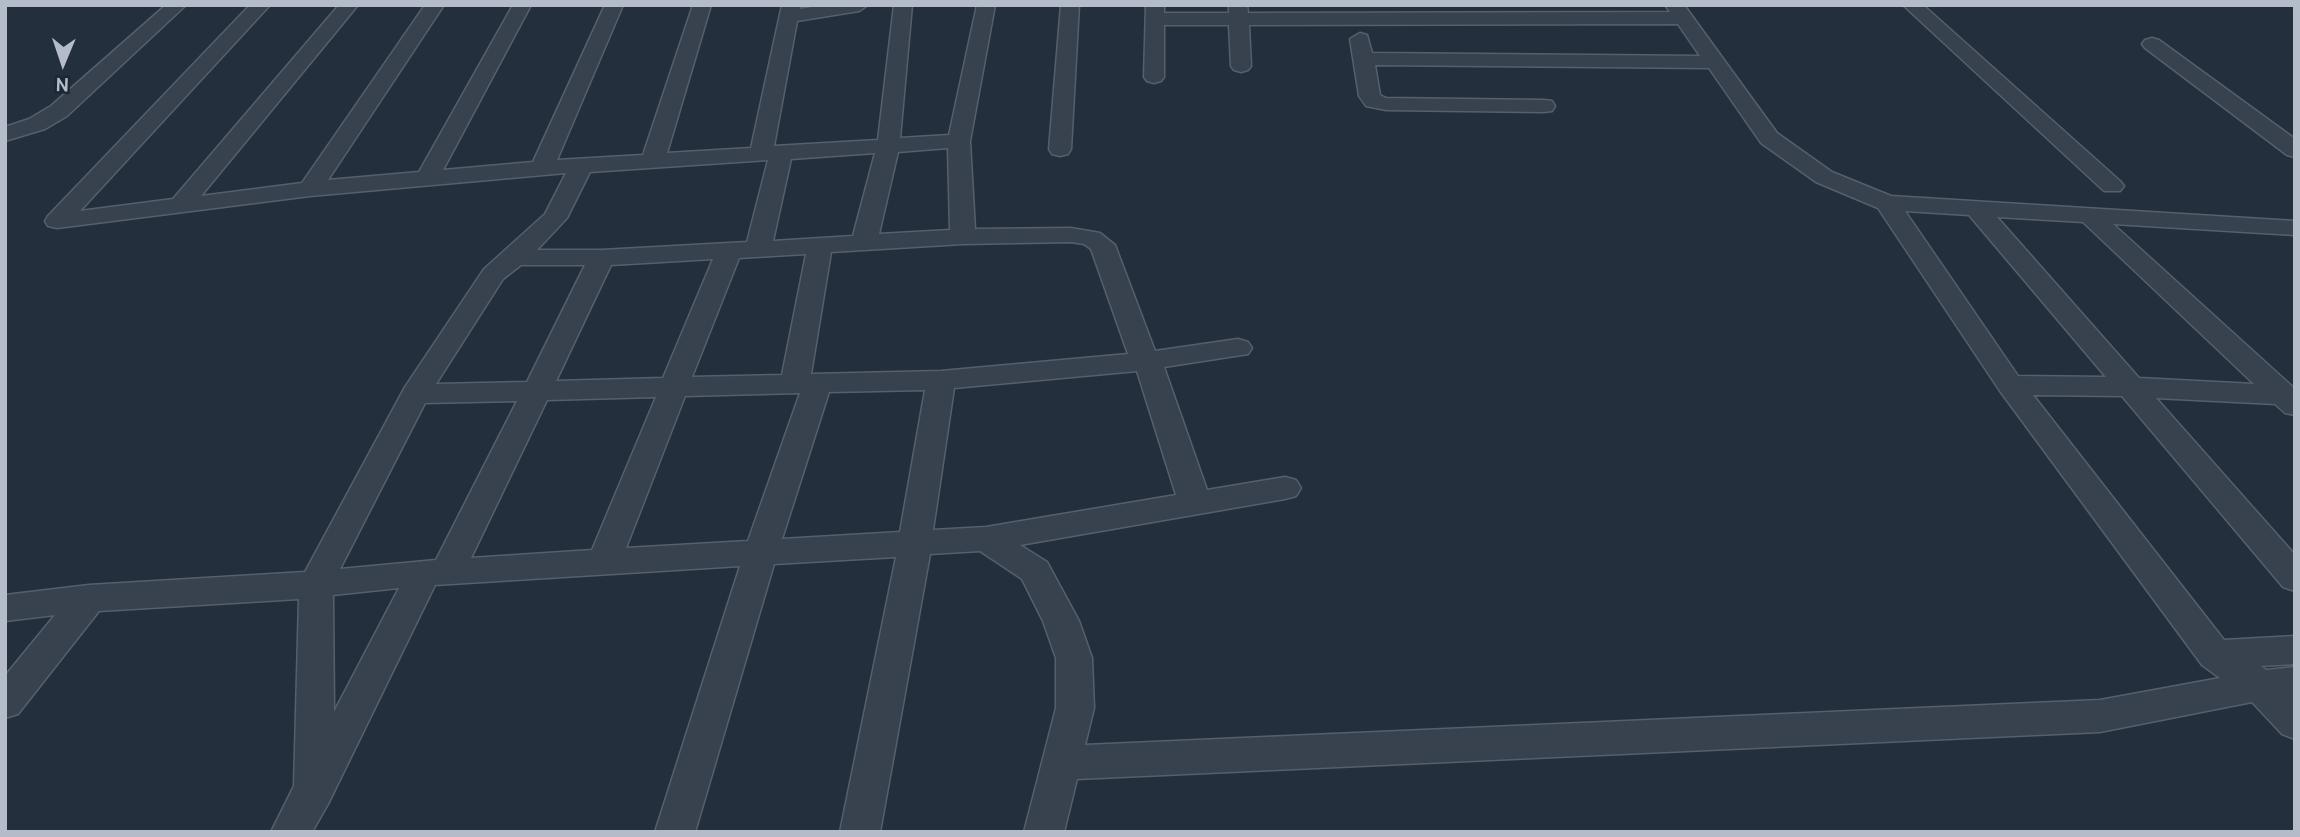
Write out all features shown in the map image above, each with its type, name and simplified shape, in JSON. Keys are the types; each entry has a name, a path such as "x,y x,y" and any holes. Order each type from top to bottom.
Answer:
{"street":[{"path":"5,134 37,124 59,111 177,5"},
{"path":"261,5 57,221 310,189 427,178 653,160 959,141"},
{"path":"180,206 349,5"},
{"path":"310,189 435,5"},
{"path":"427,178 522,5"},
{"path":"542,168 614,5"},
{"path":"653,160 702,5"},
{"path":"604,563 674,386 744,250 771,153 789,11 859,5"},
{"path":"864,243 888,146 904,5"},
{"path":"963,237 959,141 986,5"},
{"path":"1060,149 1070,5"},
{"path":"1912,5 2112,186"},
{"path":"1564,11 1590,61"},
{"path":"1154,77 1155,12 1679,11 1769,138 1824,177 1887,203 2295,228"},
{"path":"1238,12 1241,66"},
{"path":"1352,12 1365,59 1370,96 1374,101 1386,104 1544,106"},
{"path":"2152,44 2295,150"},
{"path":"1365,59 1715,62"},
{"path":"314,792 316,583 415,394 493,274 515,257 555,218 582,165"},
{"path":"1887,203 2010,385 2216,655 2277,683 2295,723"},
{"path":"1977,209 2295,578"},
{"path":"2090,216 2289,400"},
{"path":"515,257 602,258 963,237 1071,235 1091,238 1102,245 1147,362 1195,503"},
{"path":"675,832 761,553 807,383 820,245"},
{"path":"292,832 539,389 602,258"},
{"path":"415,394 941,380 1147,362 1238,348"},
{"path":"860,832 915,543 941,380"},
{"path":"2010,385 2130,387 2289,400"},
{"path":"5,608 89,598 435,573 986,539 1285,488"},
{"path":"986,539 1035,571 1061,621 1074,658 1075,708 1044,832"},
{"path":"5,703 89,598"},
{"path":"2216,655 2295,650"},
{"path":"1061,763 2100,716 2277,683"}]}
